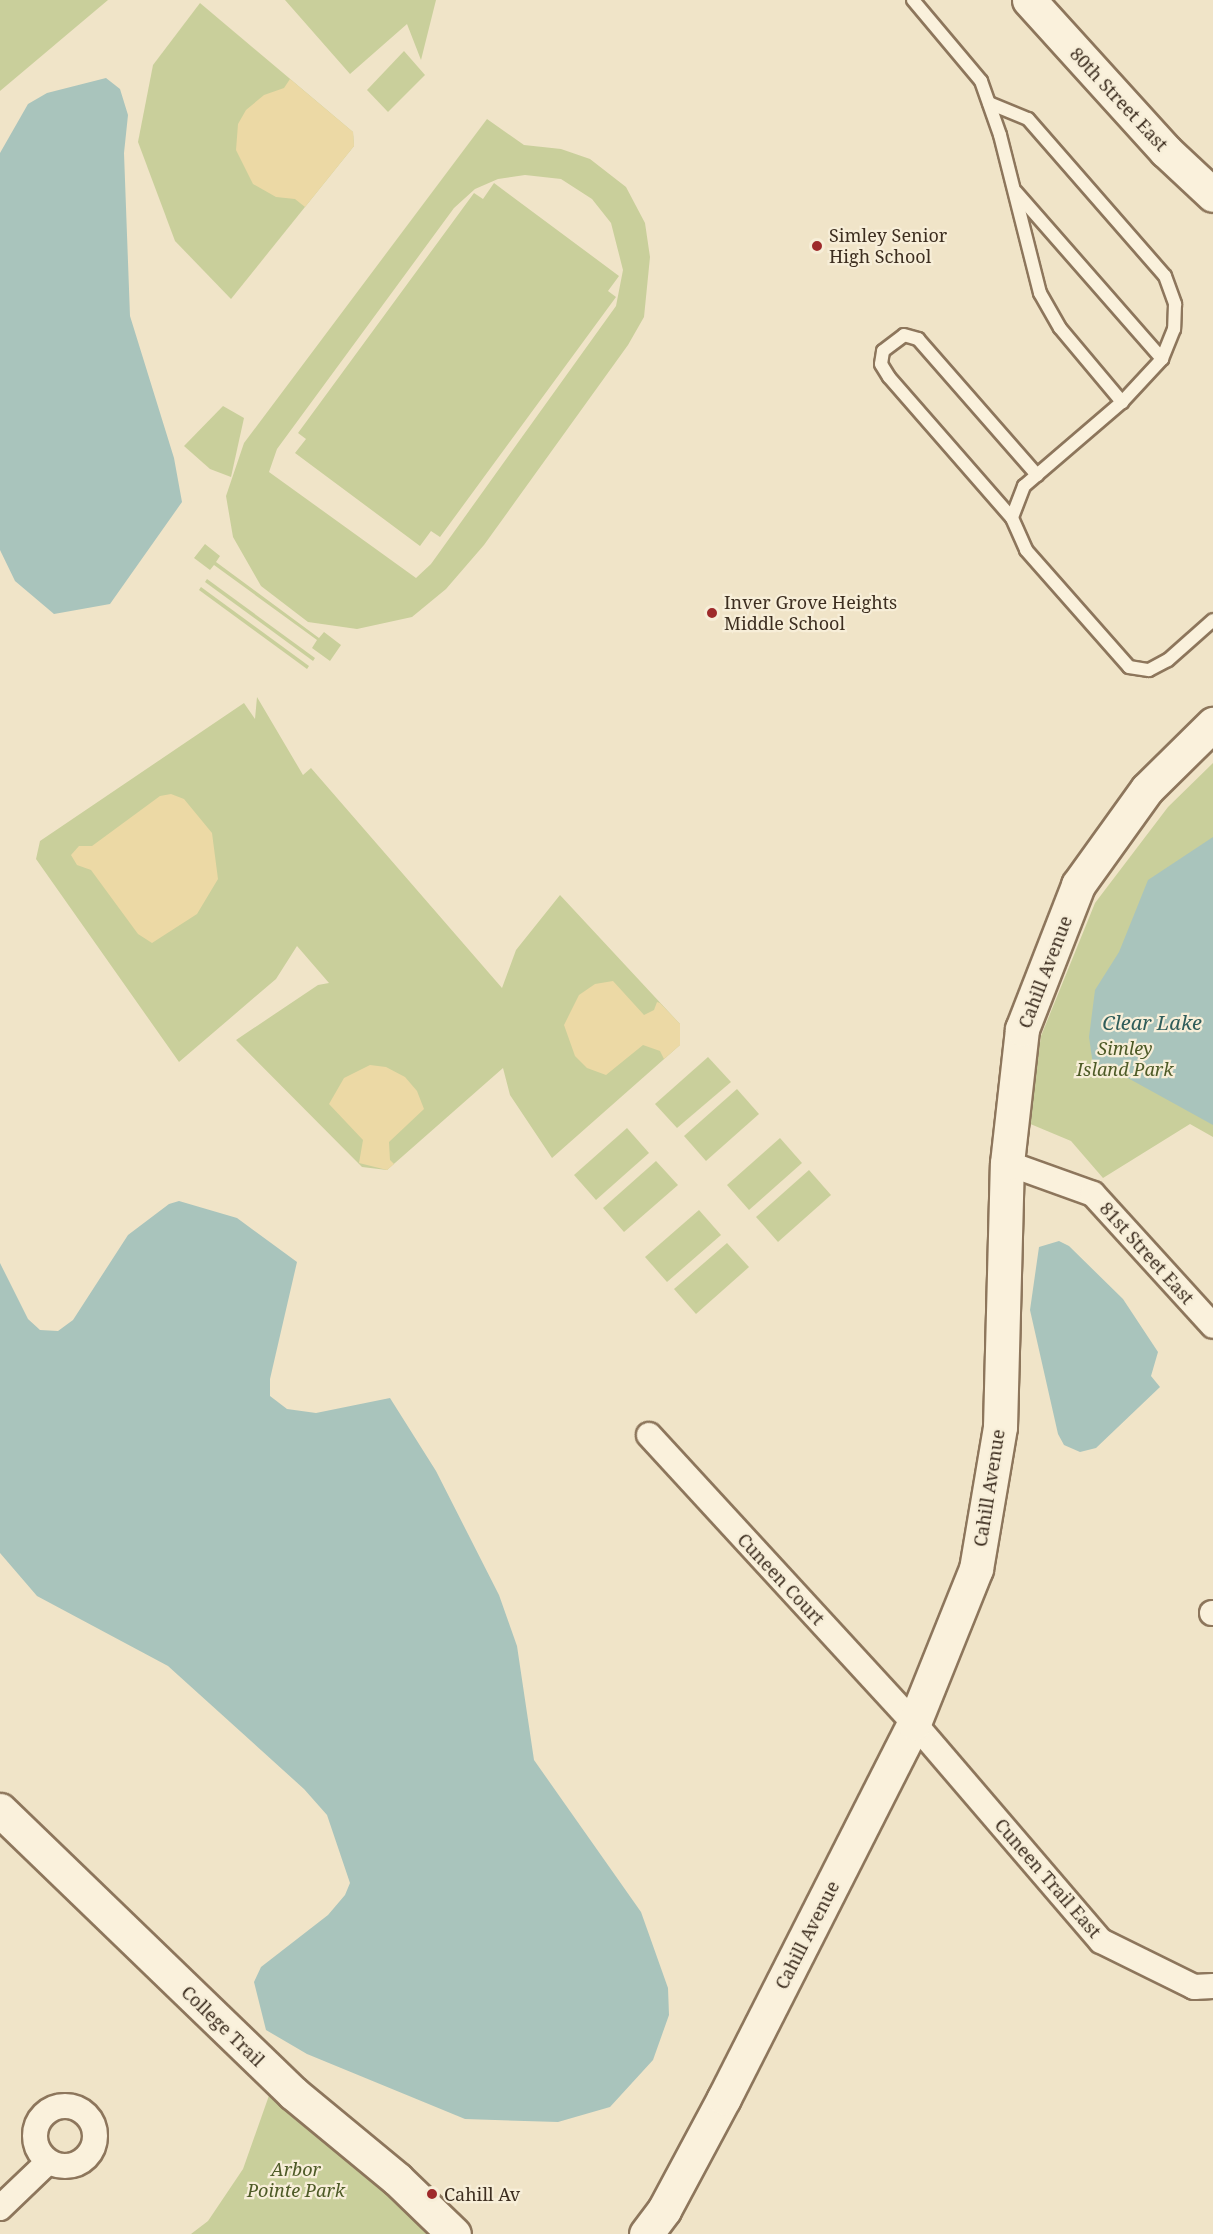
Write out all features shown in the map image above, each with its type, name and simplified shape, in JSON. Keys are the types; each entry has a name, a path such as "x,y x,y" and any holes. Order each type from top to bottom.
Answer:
{"street":[{"name":"80th Street East","path":"1029,0 1166,151 1213,195"},
{"name":"Cahill Avenue","path":"646,2234 664,2210 724,2098 914,1723 976,1569 998,1438 1007,1162 1022,1029 1078,885 1147,789 1213,724"},
{"name":"81st Street East","path":"1007,1162 1094,1194 1213,1326"},
{"name":"Cuneen Court","path":"649,1435 914,1723"},
{"name":"Cuneen Trail East","path":"914,1723 1101,1941 1194,1987 1213,1986"},
{"name":"College Trail","path":"0,1810 293,2093 397,2178 454,2234"},
{"path":"0,2208 48,2162"}],"lane":[{"path":"913,0 981,81 1013,189 1040,293 1060,328 1122,402"},
{"path":"989,103 1028,119 1165,276 1175,304 1174,329 1162,359 1122,402 1024,486 1012,518"},
{"path":"1013,189 1162,359"},
{"path":"1037,475 918,339 904,335 883,351 880,364 889,377 1012,518 1026,550 1130,667 1149,670 1168,660 1213,620"}],"green space":[{"path":"0,0 108,0 0,91"},
{"path":"285,0 436,0 421,60 407,24 350,74"},
{"path":"200,3 353,132 354,146 231,299 175,241 138,142 153,65"},
{"path":"404,51 425,75 388,112 367,90"},
{"path":"487,119 524,145 561,149 590,159 626,187 645,223 650,257 644,317 628,345 484,545 446,589 412,617 357,629 308,622 261,586 233,537 226,496 244,443","holes":["525,175 561,179 592,199 611,223 623,270 616,306 431,564 416,578 269,472 277,449 454,208 475,189 498,179"]},
{"path":"494,183 619,276 608,291 616,297 440,537 431,531 420,546 295,453 306,439 298,433 474,193 483,199"},
{"path":"223,406 244,418 231,477 210,469 184,446"},
{"path":"205,544 220,556 216,562 319,638 324,632 341,645 330,661 312,648 317,640 214,565 210,570 194,558"},
{"path":"207,579 315,658 313,661 205,582"},
{"path":"201,587 309,666 307,669 199,590"},
{"path":"257,697 303,775 311,768 502,988 516,950 560,895 680,1024 680,1045 552,1158 510,1095 503,1068 387,1170 362,1167 236,1040 318,985 329,983 297,946 276,979 179,1062 36,859 40,841 244,703 255,719"},
{"name":"Simley Island Park","path":"1213,763 1213,1137 1190,1124 1103,1178 1071,1141 1028,1123 1041,1036 1095,903 1168,807"},
{"path":"708,1057 731,1082 677,1128 655,1104"},
{"path":"737,1089 759,1114 706,1161 684,1136"},
{"path":"627,1128 649,1153 596,1200 574,1175"},
{"path":"780,1138 802,1163 749,1210 727,1185"},
{"path":"656,1161 678,1185 624,1232 603,1208"},
{"path":"809,1170 831,1195 778,1242 756,1217"},
{"path":"699,1210 721,1235 667,1282 645,1257"},
{"path":"727,1243 749,1267 696,1314 674,1289"},
{"name":"Arbor Pointe Park","path":"272,2087 311,2121 429,2234 191,2234 208,2221 243,2169"}],"sand":[{"path":"290,79 353,132 354,146 305,207 295,199 276,197 253,184 236,150 238,124 246,110 264,95 284,88"},
{"path":"171,794 184,799 212,833 218,879 197,914 152,943 138,934 91,870 77,865 71,855 79,846 92,846 160,796"},
{"path":"613,981 644,1015 654,1010 657,1002 660,1003 680,1024 680,1045 664,1059 660,1051 643,1045 606,1075 587,1068 575,1056 564,1025 579,995 595,984"},
{"path":"370,1065 386,1067 405,1077 417,1091 424,1109 389,1142 390,1160 394,1164 387,1170 359,1163 363,1140 329,1104 344,1078"}],"water":[{"path":"106,78 120,89 128,115 124,153 130,316 174,458 182,502 110,604 54,614 15,581 0,550 0,153 28,104 47,93"},
{"name":"Clear Lake","path":"1213,837 1213,1125 1126,1077 1094,1072 1089,1037 1095,990 1119,952 1148,880"},
{"path":"179,1201 237,1218 297,1262 270,1379 270,1396 287,1409 316,1413 390,1398 436,1471 499,1595 517,1646 534,1760 641,1912 668,1988 669,2015 653,2060 610,2107 558,2122 465,2119 307,2054 266,2030 254,1982 261,1967 328,1915 345,1895 350,1883 327,1815 304,1789 168,1666 37,1596 0,1553 0,1263 28,1319 40,1330 58,1331 73,1320 128,1235 169,1204"},
{"path":"1059,1241 1069,1246 1123,1299 1158,1352 1151,1376 1160,1387 1096,1448 1080,1452 1064,1445 1058,1434 1030,1310 1039,1247"}],"place":[{"name":"Simley Senior High School","path":"817,246"},
{"name":"Inver Grove Heights Middle School","path":"712,613"},
{"name":"Cahill Av","path":"432,2194"}]}
